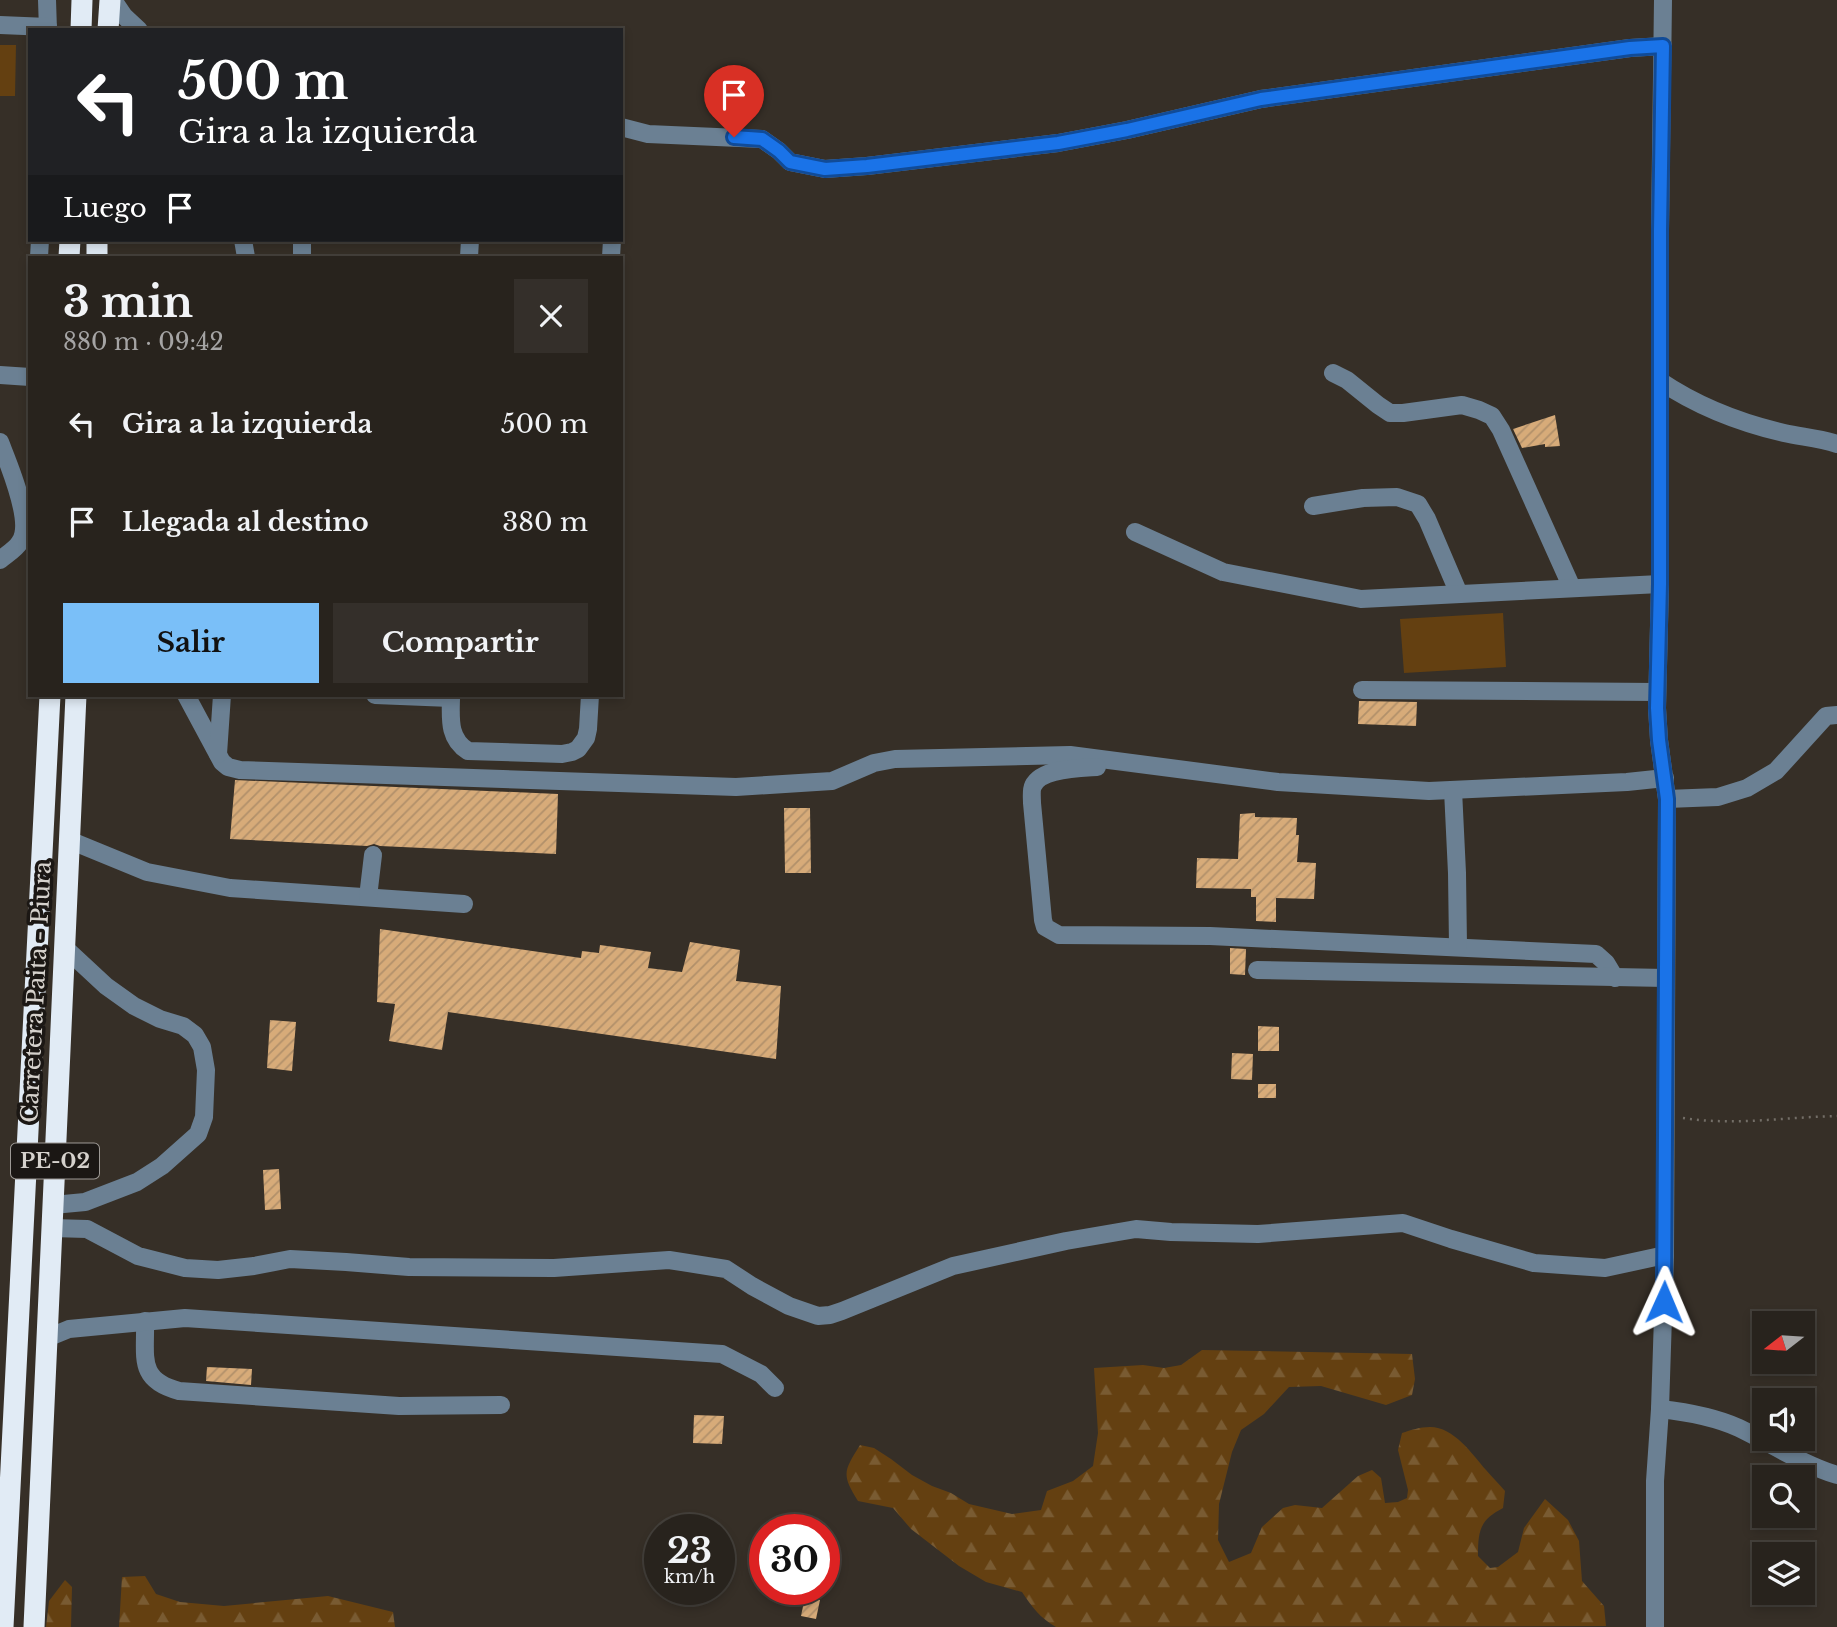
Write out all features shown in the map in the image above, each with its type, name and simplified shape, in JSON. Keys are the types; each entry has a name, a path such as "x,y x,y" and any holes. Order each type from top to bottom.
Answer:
{"highway":[{"path":"80,28 82,0"},
{"path":"108,28 111,0"},
{"name":"Carretera Paita - Piura","path":"3,1627 50,697"},
{"name":"Carretera Paita - Piura","path":"34,1627 76,697"}],"street":[{"path":"0,25 48,28 47,0"},
{"path":"111,0 137,28"},
{"path":"1655,1627 1654,1481 1661,1409 1666,1112 1667,799 1659,740 1657,692 1663,0"},
{"path":"623,128 648,134 762,139 790,162 825,169 867,166 1058,143 1261,99 1630,48 1663,46"},
{"path":"1333,373 1347,380 1390,413 1462,405 1492,416 1502,430 1572,588"},
{"path":"0,374 28,376"},
{"path":"1660,381 1695,402 1745,422 1837,444"},
{"path":"0,442 21,499 24,524 24,535 20,544 0,560"},
{"path":"1313,506 1397,496 1418,504 1459,594"},
{"path":"1135,532 1223,572 1361,599 1660,584"},
{"path":"1362,690 1657,692"},
{"path":"187,697 218,757 228,768 240,770 736,787 832,782 874,763 895,759 1070,755 1278,782 1429,791 1665,778"},
{"path":"218,757 222,697"},
{"path":"451,697 452,732 456,741 468,751 562,754 578,749 586,738 590,697"},
{"path":"1667,799 1718,797 1747,788 1776,771 1826,716 1837,715"},
{"path":"1149,765 1071,768 1040,777 1033,786 1032,803 1043,920 1045,927 1051,932 1059,935 1210,936 1596,954 1606,963 1615,978"},
{"path":"1453,790 1458,947"},
{"path":"69,841 147,872 230,888 464,904"},
{"path":"368,897 373,855"},
{"path":"53,1205 85,1202 137,1182 162,1166 198,1135 204,1117 206,1070 202,1047 195,1035 183,1026 160,1019 134,1006 106,986 64,947"},
{"path":"1257,970 1666,978"},
{"path":"52,1228 87,1229 138,1256 185,1268 254,1266 290,1259 409,1267 541,1268 669,1259 726,1269 789,1306 818,1316 842,1311 953,1266 1066,1241 1136,1229 1258,1234 1403,1223 1534,1263 1605,1268 1665,1255"},
{"path":"47,1338 69,1329 185,1318 722,1354 747,1365 775,1388"},
{"path":"145,1321 147,1367 150,1375 160,1385 179,1391 399,1406 501,1405"},
{"path":"1661,1409 1687,1412 1737,1427 1809,1465 1837,1475"}],"path":[{"path":"1666,1112 1678,1118 1730,1122 1796,1116 1837,1116"}],"green space":[{"path":"0,45 16,45 15,96 0,96"},
{"path":"1503,613 1506,667 1404,673 1400,619"},
{"path":"1202,1350 1412,1354 1415,1379 1412,1395 1386,1405 1321,1386 1289,1387 1264,1414 1241,1430 1232,1452 1219,1504 1218,1540 1229,1562 1251,1553 1262,1527 1283,1508 1295,1505 1322,1508 1358,1476 1372,1470 1381,1478 1385,1503 1407,1498 1408,1490 1398,1450 1402,1433 1430,1427 1439,1428 1462,1442 1505,1491 1503,1508 1489,1517 1482,1527 1478,1556 1490,1568 1498,1567 1518,1552 1524,1528 1545,1499 1568,1520 1579,1541 1582,1581 1604,1606 1606,1626 1056,1627 1037,1612 1022,1592 986,1582 959,1566 911,1529 893,1508 858,1501 849,1485 848,1467 860,1445 874,1448 912,1475 969,1504 1012,1514 1041,1510 1047,1491 1073,1481 1093,1466 1098,1433 1094,1368 1143,1365 1164,1368 1181,1365"},
{"path":"145,1576 156,1594 180,1602 224,1606 328,1596 393,1612 395,1627 119,1627 122,1577"},
{"path":"65,1580 72,1587 71,1627 46,1627 49,1601"}],"building":[{"path":"1555,415 1560,446 1545,447 1545,444 1522,448 1513,429"},
{"path":"1359,701 1417,702 1416,726 1358,724"},
{"path":"235,780 558,794 556,854 230,839"},
{"path":"784,808 810,808 811,873 785,873"},
{"path":"1255,813 1255,817 1297,818 1297,862 1316,863 1314,899 1276,898 1276,922 1256,921 1256,897 1251,897 1251,889 1196,888 1197,858 1238,859 1240,814"},
{"path":"380,929 581,958 582,951 599,953 600,945 651,952 648,968 682,972 690,942 740,950 736,981 781,986 776,1059 448,1012 442,1050 389,1041 395,1004 377,1002"},
{"path":"1230,948 1246,949 1245,975 1230,974"},
{"path":"270,1020 296,1022 292,1071 267,1068"},
{"path":"1258,1026 1279,1027 1279,1051 1258,1051"},
{"path":"1232,1053 1253,1054 1252,1080 1231,1079"},
{"path":"1258,1084 1276,1084 1276,1098 1258,1098"},
{"path":"279,1169 281,1209 265,1210 263,1170"},
{"path":"207,1367 252,1369 251,1385 206,1381"},
{"path":"694,1415 724,1416 722,1444 693,1443"},
{"path":"803,1605 819,1605 816,1619 801,1616"}],"route":[{"path":"734,137 762,139 790,162 825,169 867,166 1058,143 1261,99 1630,48 1663,46 1657,708 1667,799 1664,1302"}]}
